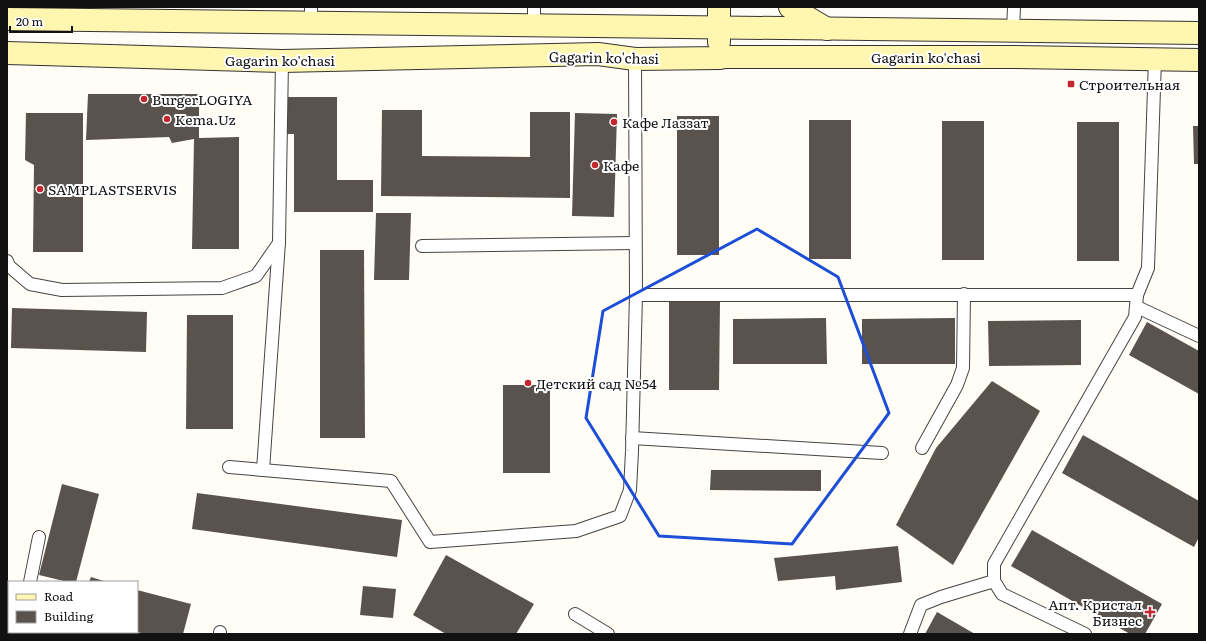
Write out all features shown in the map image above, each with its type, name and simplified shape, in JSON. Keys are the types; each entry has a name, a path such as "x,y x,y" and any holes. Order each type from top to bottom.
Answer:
{"main road":[{"path":"790,7 829,30"},
{"name":"Gagarin ko'chasi","path":"7,19 115,14 719,17 829,30 1013,30 1199,33"},
{"path":"719,17 720,58"},
{"name":"Gagarin ko'chasi","path":"7,53 282,61 598,54 634,59 720,58 720,56 1014,56 1199,60"}],"lane":[{"path":"1013,30 1014,7"},
{"path":"229,467 391,481 430,542 576,531 620,516 630,490 632,438 636,295 634,59"},
{"path":"1085,634 1002,594 994,581 994,564 1136,316 1137,301 1148,268 1155,59"},
{"path":"263,470 279,242 282,61"},
{"path":"7,261 9,266 30,284 62,290 222,288 256,276 279,242"},
{"path":"422,246 635,243"},
{"path":"636,295 964,294 1137,301 1199,336"},
{"path":"922,448 957,385 963,368 964,294"},
{"path":"632,438 882,453"},
{"path":"30,581 39,538"},
{"path":"910,634 922,605 941,596 994,581"},
{"path":"575,614 608,634"}],"highlighted area":[{"path":"757,229 838,277 889,413 792,544 659,536 586,418 603,311"}],"building":[{"path":"88,94 199,94 199,138 239,137 239,249 192,249 194,139 172,143 169,137 86,140"},
{"path":"284,97 337,97 337,180 373,180 373,212 294,212 294,134 284,134"},
{"path":"382,110 422,110 422,156 530,157 530,112 570,112 570,198 381,196"},
{"path":"26,113 83,113 83,252 33,252 34,165 25,160"},
{"name":"Кафе","path":"575,113 617,114 614,217 572,216"},
{"path":"677,116 719,116 719,255 677,255"},
{"path":"809,120 851,120 851,259 809,259"},
{"path":"942,121 984,121 984,260 942,260"},
{"path":"1077,122 1119,122 1119,261 1077,261"},
{"path":"1193,126 1199,126 1199,164 1194,164"},
{"path":"376,213 411,213 409,280 374,280"},
{"path":"320,250 364,250 365,438 320,438"},
{"path":"669,300 720,300 719,390 669,390"},
{"path":"12,308 147,312 146,352 11,348"},
{"path":"187,315 233,315 233,429 186,429"},
{"path":"826,318 827,364 733,364 733,319"},
{"path":"955,318 955,364 862,364 862,319"},
{"path":"1081,320 1081,365 989,366 988,321"},
{"path":"1147,322 1199,351 1199,394 1129,355"},
{"path":"992,381 1040,411 953,565 896,525 936,448"},
{"path":"503,385 550,385 550,473 503,473"},
{"path":"1083,435 1199,501 1199,537 1194,547 1062,473"},
{"path":"711,470 821,470 821,491 710,490"},
{"path":"62,484 99,494 76,581 64,581 39,575"},
{"path":"197,493 402,520 397,557 192,529"},
{"path":"1032,530 1162,604 1145,634 1130,634 1011,566"},
{"path":"898,546 902,582 836,590 835,576 778,581 774,558"},
{"path":"446,555 534,604 516,634 446,634 413,615"},
{"path":"91,577 104,581 89,581"},
{"path":"363,586 396,589 393,618 360,615"},
{"path":"138,590 191,604 183,634 145,634 138,632"},
{"path":"937,612 975,634 925,634"}],"place":[{"name":"Строительная","path":"1071,84"},
{"name":"BurgerLOGIYA","path":"144,99"},
{"name":"Kema.Uz","path":"167,119"},
{"name":"Кафе Лаззат","path":"614,122"},
{"name":"Кафе","path":"595,165"},
{"name":"SAMPLASTSERVIS","path":"40,189"},
{"name":"Детский сад №54","path":"528,383"},
{"name":"Апт. Кристал Бизнес","path":"1150,612"}]}
